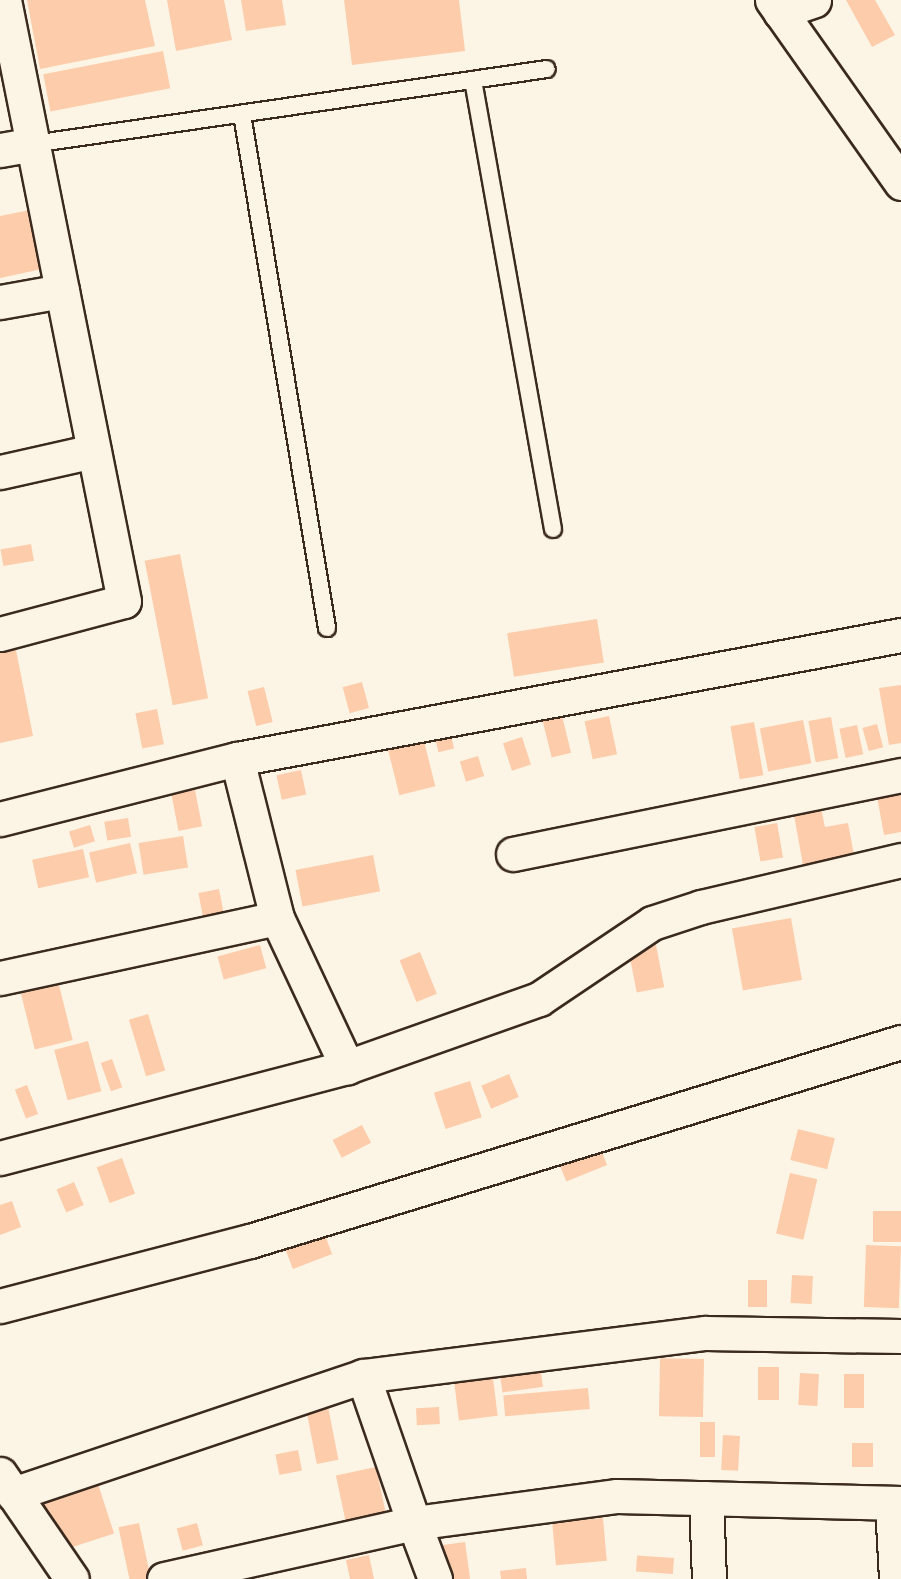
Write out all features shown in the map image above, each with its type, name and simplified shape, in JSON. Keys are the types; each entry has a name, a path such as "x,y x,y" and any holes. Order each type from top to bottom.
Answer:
{"street":[{"path":"0,634 124,601 4,0"},
{"path":"814,0 776,6 891,152 901,183"},
{"path":"0,150 33,144"},
{"path":"0,302 62,291"},
{"path":"0,472 94,451"},
{"path":"0,819 237,759 901,635"},
{"path":"237,759 277,918 347,1067"},
{"path":"513,854 901,775"},
{"path":"0,1158 347,1067 539,999 652,923 701,906 901,860"},
{"path":"0,978 277,918"},
{"path":"0,1306 250,1241 901,1042"},
{"path":"72,1579 7,1484 363,1376 705,1333 901,1336"},
{"path":"363,1376 435,1579"},
{"path":"164,1579 414,1523 617,1496 897,1504 896,1579"},
{"path":"706,1498 708,1579"}],"lane":[{"path":"33,144 547,69"},
{"path":"473,80 553,529"},
{"path":"242,114 327,628"}],"building":[{"path":"27,0 145,0 155,46 40,69"},
{"path":"167,0 224,0 232,40 176,51"},
{"path":"241,0 282,0 286,25 246,31"},
{"path":"344,0 459,0 465,51 352,65"},
{"path":"846,0 875,0 895,35 872,47"},
{"path":"163,51 170,88 50,112 43,74"},
{"path":"30,210 42,269 0,278 0,216"},
{"path":"31,544 34,561 3,566 0,549"},
{"path":"180,554 208,698 173,705 145,561"},
{"path":"597,619 604,662 514,677 507,633"},
{"path":"16,650 33,736 0,743 0,653"},
{"path":"362,682 369,708 350,713 343,687"},
{"path":"901,685 901,743 889,745 879,688"},
{"path":"264,687 273,722 256,726 248,691"},
{"path":"560,708 571,753 552,757 541,713"},
{"path":"157,709 164,744 142,749 135,713"},
{"path":"609,716 617,754 593,759 585,721"},
{"path":"831,717 838,758 816,762 808,721"},
{"path":"803,720 811,763 768,772 760,728"},
{"path":"754,722 763,775 740,779 730,726"},
{"path":"877,724 883,747 869,751 863,728"},
{"path":"857,725 863,754 846,758 839,729"},
{"path":"450,731 454,749 438,752 434,735"},
{"path":"422,733 435,786 399,795 386,742"},
{"path":"522,737 531,765 512,771 503,743"},
{"path":"478,756 484,776 466,782 460,762"},
{"path":"301,770 306,794 282,800 277,775"},
{"path":"901,776 901,832 884,835 874,780"},
{"path":"195,790 202,826 179,831 171,795"},
{"path":"819,799 825,827 848,823 854,855 803,865 792,804"},
{"path":"128,818 131,837 107,841 104,822"},
{"path":"777,823 783,857 760,861 754,827"},
{"path":"90,825 95,841 74,848 69,831"},
{"path":"183,836 188,868 144,875 139,843"},
{"path":"130,843 137,873 96,883 89,852"},
{"path":"83,849 89,877 38,888 32,860"},
{"path":"373,855 380,891 303,906 295,870"},
{"path":"219,889 224,914 203,918 198,893"},
{"path":"791,918 802,980 743,990 732,928"},
{"path":"260,945 266,968 224,980 217,956"},
{"path":"656,945 664,987 637,993 629,950"},
{"path":"420,952 437,994 416,1002 400,960"},
{"path":"56,973 73,1040 35,1049 18,982"},
{"path":"148,1014 165,1070 146,1076 129,1020"},
{"path":"88,1041 101,1091 68,1100 54,1050"},
{"path":"112,1059 122,1087 111,1091 101,1063"},
{"path":"509,1074 519,1097 491,1109 481,1086"},
{"path":"470,1081 482,1117 446,1129 434,1093"},
{"path":"27,1085 38,1114 26,1119 15,1090"},
{"path":"362,1125 371,1143 342,1158 333,1140"},
{"path":"798,1129 835,1138 827,1169 790,1160"},
{"path":"597,1140 607,1165 566,1182 556,1156"},
{"path":"122,1158 135,1194 110,1203 97,1167"},
{"path":"790,1173 817,1179 803,1240 776,1233"},
{"path":"74,1182 84,1205 66,1212 57,1189"},
{"path":"12,1201 21,1227 0,1235 0,1205"},
{"path":"873,1211 901,1211 901,1242 873,1242"},
{"path":"321,1225 332,1254 293,1269 282,1240"},
{"path":"866,1245 901,1246 899,1308 864,1307"},
{"path":"792,1275 813,1276 812,1304 791,1303"},
{"path":"748,1280 767,1280 767,1307 748,1307"},
{"path":"539,1358 543,1387 502,1392 498,1364"},
{"path":"660,1358 704,1359 703,1417 659,1416"},
{"path":"758,1367 779,1367 779,1400 758,1400"},
{"path":"800,1373 819,1374 817,1406 798,1405"},
{"path":"844,1374 864,1374 864,1408 844,1408"},
{"path":"493,1378 498,1416 459,1420 454,1383"},
{"path":"588,1388 590,1409 505,1416 503,1395"},
{"path":"326,1396 338,1460 317,1464 304,1400"},
{"path":"439,1407 440,1424 417,1425 416,1408"},
{"path":"700,1422 715,1422 715,1457 700,1457"},
{"path":"723,1435 740,1436 738,1471 721,1470"},
{"path":"852,1443 873,1443 873,1467 852,1467"},
{"path":"298,1450 302,1471 279,1475 275,1454"},
{"path":"376,1467 386,1513 346,1521 336,1476"},
{"path":"98,1484 114,1533 59,1551 43,1502"},
{"path":"603,1518 607,1561 556,1565 552,1522"},
{"path":"139,1523 151,1578 129,1579 118,1527"},
{"path":"197,1523 203,1545 183,1551 177,1528"},
{"path":"465,1542 470,1579 444,1579 439,1546"},
{"path":"369,1555 374,1579 350,1579 346,1560"},
{"path":"637,1555 674,1558 673,1574 636,1571"},
{"path":"526,1568 527,1579 501,1579 500,1571"}]}
